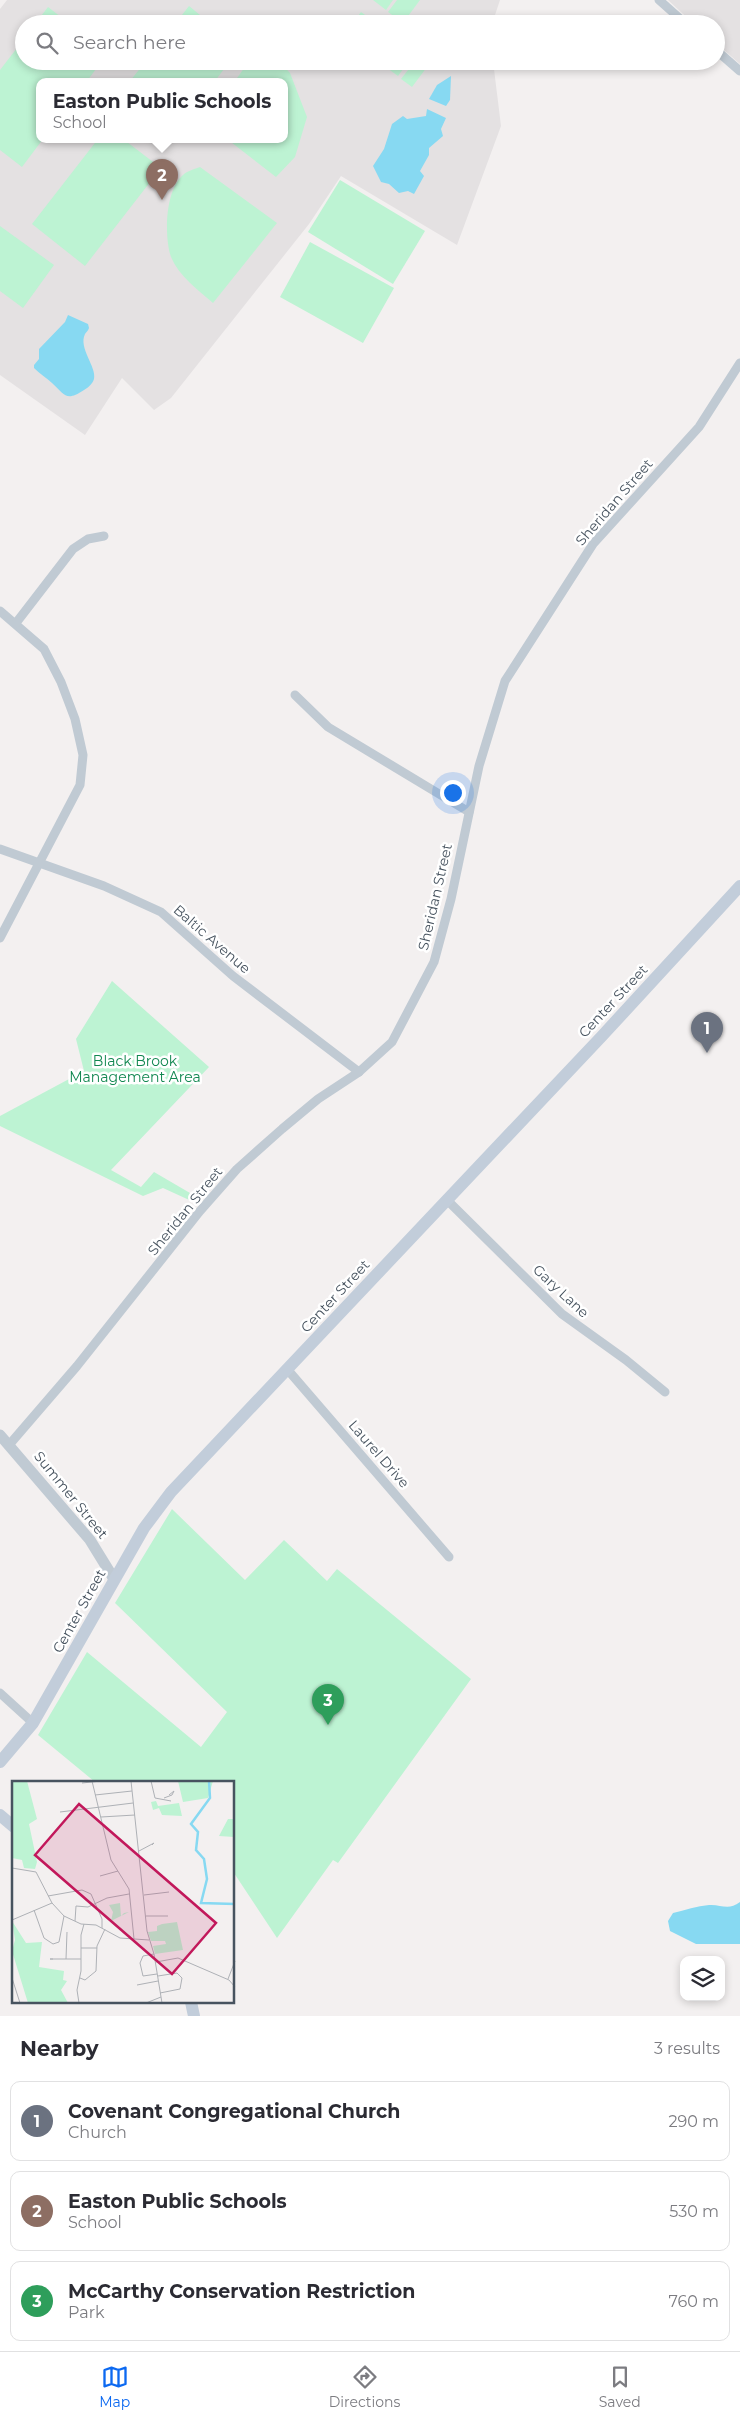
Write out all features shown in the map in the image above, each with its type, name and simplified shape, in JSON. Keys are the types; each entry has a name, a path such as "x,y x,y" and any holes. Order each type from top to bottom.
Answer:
{"main road":[{"name":"Center Street","path":"0,1762 33,1723 114,1578 144,1528 170,1492 606,1032 740,886"},
{"path":"0,1815 12,1825"}],"street":[{"path":"659,0 676,15"},
{"path":"725,58 740,71"},
{"name":"Sheridan Street","path":"9,1445 77,1366 200,1211 237,1169 318,1099 359,1072 392,1042 434,962 451,899 469,812 496,707 505,680 593,544 699,426 740,363"},
{"path":"16,623 73,549 88,539 104,536"},
{"path":"0,611 44,649 61,682 75,719 83,755 80,785 0,938"},
{"path":"295,695 328,727 469,812"},
{"name":"Baltic Avenue","path":"0,849 104,886 161,912 233,976 359,1072"},
{"name":"Gary Lane","path":"447,1200 562,1314 626,1360 665,1392"},
{"name":"Laurel Drive","path":"287,1369 449,1557"},
{"name":"Summer Street","path":"0,1435 85,1533 114,1578"},
{"path":"0,1693 33,1723"}],"shaded area":[{"path":"7,0 500,0 495,15 15,15 15,70 494,70 501,126 457,245 341,176 309,224 171,398 154,410 122,378 85,435 0,375 0,9"},
{"path":"668,0 740,0 740,64 725,51 725,15 684,15"}],"green space":[{"path":"373,0 393,0 386,10"},
{"path":"397,0 420,0 409,15 392,15 388,12"},
{"path":"189,6 200,15 182,15"},
{"path":"48,7 58,15 42,15"},
{"path":"15,51 15,70 95,70 89,78 36,78 36,143 40,143 22,167 0,150 0,70"},
{"path":"139,70 223,70 217,78 132,78"},
{"path":"243,70 287,70 290,73 307,117 295,157 276,177 232,143 288,143 288,78 237,78"},
{"path":"390,70 402,70 398,76"},
{"path":"408,70 425,70 412,87 401,79"},
{"path":"95,143 128,143 161,168 85,266 32,224"},
{"path":"200,167 277,223 213,303 189,282 174,264 167,238 169,202 177,182 189,171"},
{"path":"340,180 425,231 393,284 308,232"},
{"path":"0,226 54,265 23,308 0,291"},
{"path":"310,242 394,288 363,343 280,297"},
{"name":"Black Brook Management Area","path":"112,981 209,1067 111,1170 141,1187 154,1172 202,1200 198,1204 163,1188 143,1196 0,1126 0,1116 84,1071 76,1039"},
{"path":"172,1509 245,1580 284,1540 327,1581 337,1569 471,1679 338,1863 333,1860 277,1938 235,1875 235,1781 94,1781 38,1735 87,1652 201,1747 227,1712 115,1603"}],"water":[{"path":"451,76 450,100 446,106 429,99 437,85"},
{"path":"427,109 446,118 441,129 443,136 429,148 429,155 420,171 424,176 414,194 408,191 399,193 389,184 381,182 373,166 384,149 392,124 403,116 407,119 426,116"},
{"path":"68,315 88,324 89,328 85,334 84,345 94,374 93,381 89,387 73,396 63,394 34,368 39,359 39,349 65,322"},
{"path":"740,1902 740,1944 696,1944 670,1931 668,1921 673,1913 704,1906 732,1906"}],"place":[{"name":"Easton Public Schools","path":"162,200"},
{"name":"Covenant Congregational Church","path":"707,1053"},
{"name":"McCarthy Conservation Restriction","path":"328,1725"}]}
